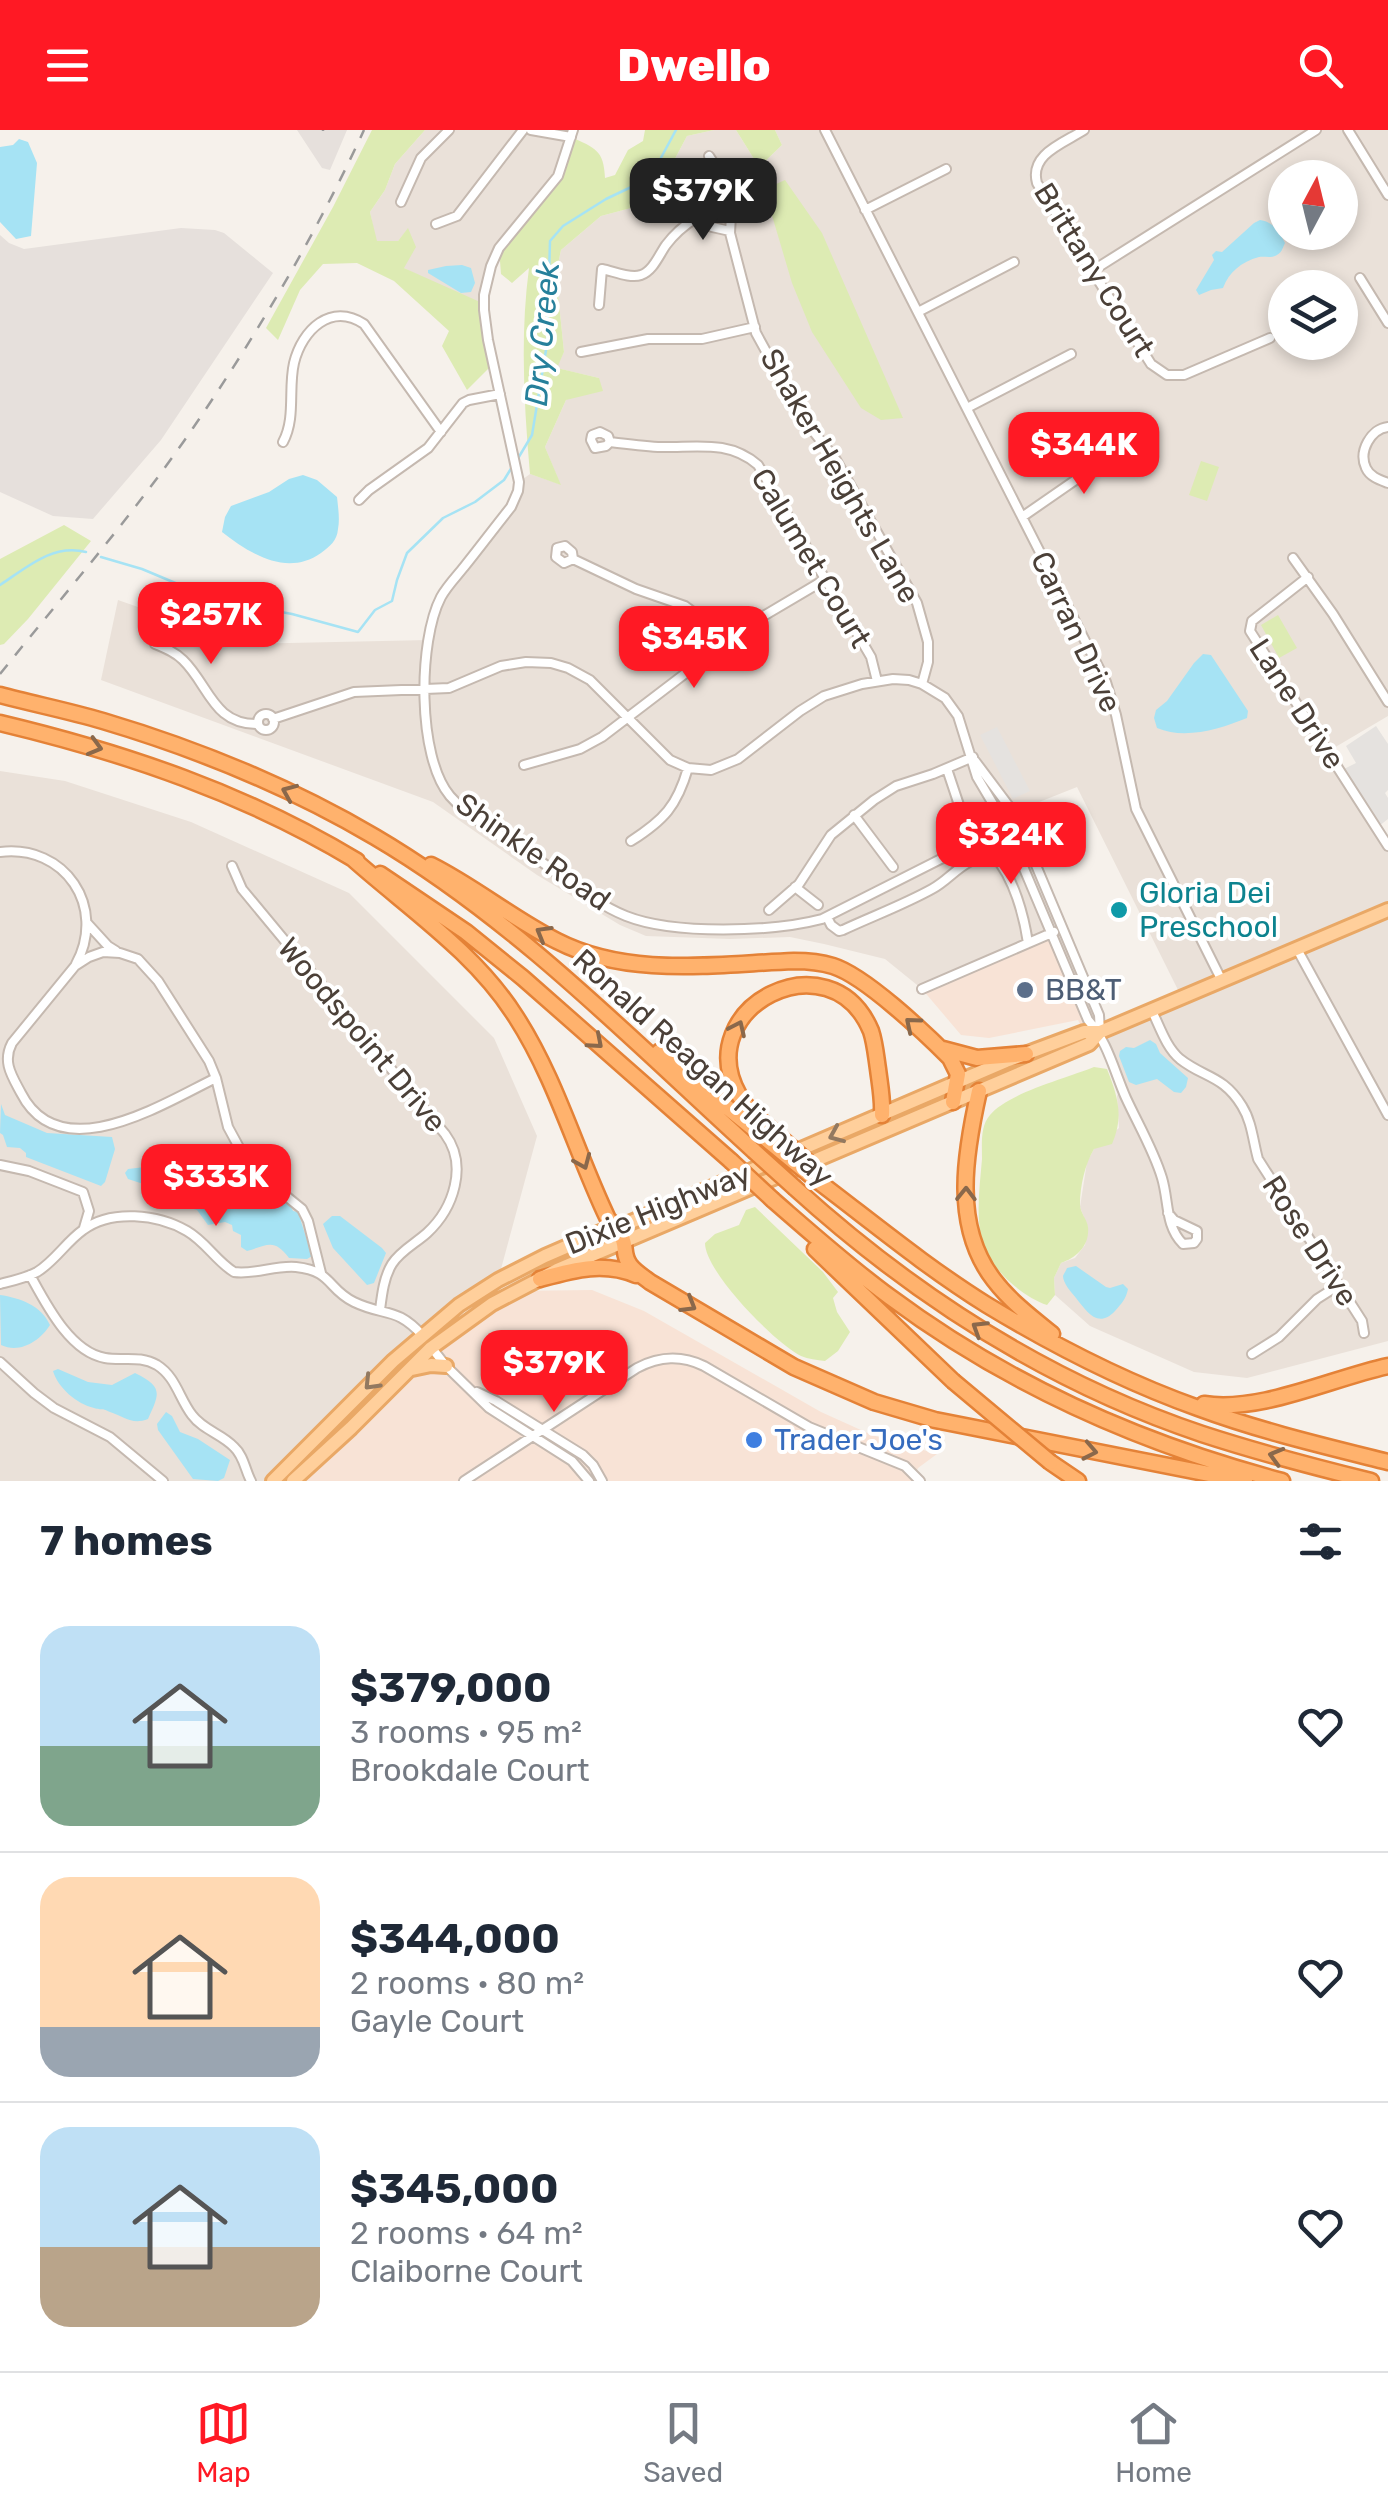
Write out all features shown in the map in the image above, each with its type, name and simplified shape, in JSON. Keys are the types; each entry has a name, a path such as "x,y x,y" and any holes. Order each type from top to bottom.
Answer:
{"highway":[{"name":"Ronald Reagan Highway","path":"0,695 101,721 205,756 303,798 376,837 529,947 795,1188 867,1250 936,1301 1076,1381 1202,1434 1370,1481"},
{"name":"Ronald Reagan Highway","path":"0,723 105,750 186,777 285,821 352,858 426,903 523,978 848,1265 930,1325 1070,1405 1161,1444 1282,1481"},
{"path":"376,837 448,873 558,942 597,958 642,965 811,961 836,967 860,980 940,1048 957,1069 953,1102"},
{"path":"352,858 448,940 516,1016 533,1046 604,1212 621,1235 628,1264 650,1282"},
{"path":"777,1141 743,1101 729,1062 734,1034 744,1014 762,998 784,988 825,988 846,999 862,1015 874,1042 882,1116"},
{"path":"584,996 612,1010 657,1050 777,1141 855,1210 982,1302 1075,1354 1172,1398 1253,1426 1388,1462"},
{"path":"940,1048 977,1058 1026,1054"},
{"path":"979,1091 965,1198 974,1248 1003,1291 1075,1354"},
{"path":"773,1200 787,1222 953,1381 1078,1481"},
{"path":"540,1278 602,1266 623,1269 794,1367 874,1402 935,1420 1245,1481"},
{"path":"1172,1398 1215,1406 1238,1405 1388,1366"}],"main road":[{"name":"Dixie Highway","path":"273,1481 393,1361 621,1235 958,1082 1084,1032 1100,1032 1388,910"},
{"name":"Dixie Highway","path":"621,1235 979,1091 1089,1044 1100,1032"},
{"path":"427,1342 479,1299 563,1255 610,1234 621,1235"},
{"name":"Dixie Highway","path":"293,1481 409,1370 427,1342"},
{"path":"409,1370 431,1364 446,1366"}],"street":[{"path":"401,202 421,158 448,130"},
{"path":"436,224 457,216 523,130"},
{"path":"530,130 572,133"},
{"name":"Carran Drive","path":"826,130 1106,682 1136,809 1222,981"},
{"name":"Brittany Court","path":"1084,130 1041,157 1034,174 1151,364 1163,374 1184,375 1268,339"},
{"path":"1092,270 1316,130"},
{"path":"1348,130 1388,195"},
{"name":"Shinkle Road","path":"572,133 558,176 508,234 491,266 486,286 484,310 518,490 511,506 442,595 430,628 426,728 432,759 449,795 466,811 608,907 651,924 684,929 792,925 827,916 1016,821"},
{"name":"Shaker Heights Lane","path":"709,156 730,190 730,230 755,327 769,360 802,417 836,460 911,590 928,642 922,684"},
{"path":"866,210 946,169"},
{"path":"598,305 602,269 642,275 675,234 716,206 732,204"},
{"path":"703,215 712,227 730,230"},
{"path":"918,312 1014,262"},
{"path":"1360,278 1388,323"},
{"path":"284,442 289,430 295,360 314,327 335,316 352,316 364,324 441,432"},
{"path":"581,352 648,339 702,339 755,327"},
{"path":"966,408 1071,354"},
{"path":"359,500 428,448 463,403 500,394"},
{"path":"1388,426 1372,434 1364,456 1371,475 1388,483"},
{"name":"Calumet Court","path":"610,442 657,447 718,445 748,456 761,469 872,658 877,682"},
{"path":"1022,517 1126,445"},
{"path":"1294,558 1388,702"},
{"path":"573,559 636,589 685,606 722,646"},
{"name":"Lane Drive","path":"1308,577 1252,621 1250,631 1388,846"},
{"path":"524,765 590,745 750,624 826,579"},
{"path":"155,644 182,660 226,715 239,722 258,724 263,730 274,724 273,719 354,692 448,688 501,666 534,661 551,663 590,680 662,754 688,768 710,770 738,760 815,700 844,688 901,679 922,684 953,707 977,776 1006,826 1088,1020 1100,1032"},
{"path":"769,910 796,887 823,845 854,816 896,786 973,757"},
{"path":"973,757 1007,802 1063,928 1099,1015 1100,1032 1162,1178 1168,1213"},
{"path":"632,841 672,808 688,768"},
{"path":"947,769 967,829"},
{"path":"854,816 893,867"},
{"path":"0,852 23,851 47,859 66,873 82,899 88,923 75,966 12,1043 7,1058 10,1072 32,1111 68,1128 86,1129 122,1122 216,1078"},
{"path":"827,916 831,926 844,930 930,890 961,867 990,856 1004,869 1027,923 1028,943"},
{"name":"Woodspoint Drive","path":"232,866 242,889 445,1134 456,1156 458,1174 441,1217 392,1263 380,1310"},
{"path":"796,887 818,905"},
{"path":"88,923 108,946 138,959 149,969 209,1062 228,1126 241,1150 260,1174 302,1210 321,1273"},
{"path":"922,988 1063,928"},
{"path":"1297,949 1388,1115"},
{"path":"75,966 102,952 120,953"},
{"name":"Rose Drive","path":"1152,1011 1177,1056 1216,1078 1243,1107 1258,1158 1362,1321 1364,1334"},
{"path":"0,1165 30,1171 77,1189 86,1196 94,1217 102,1220"},
{"path":"83,1230 90,1211"},
{"path":"0,1284 30,1275 55,1258 83,1230 102,1220 136,1217 172,1224 198,1238 234,1272 288,1266 321,1273 351,1301 406,1319 489,1408 572,1461 589,1481"},
{"path":"30,1275 67,1334 79,1346 99,1356 144,1359 167,1373 192,1415 239,1452 251,1481"},
{"path":"1252,1354 1279,1337 1317,1299 1339,1285"},
{"path":"464,1481 650,1361 678,1358 704,1366 809,1427 905,1466 920,1481"},
{"path":"0,1363 54,1408 110,1437 163,1481"},
{"path":"471,1389 583,1455 602,1481"}],"shaded area":[{"path":"297,130 347,130 330,170 322,168"},
{"path":"425,130 573,130 561,170 499,248 484,310 404,268 408,229 398,241 376,241 370,212 385,190 395,164"},
{"path":"714,130 736,130 759,167 782,145 775,130 1388,130 1388,716 1327,752 1388,846 1388,1341 1247,1378 1194,1372 1090,1326 1055,1295 1054,1278 1061,1263 1075,1258 1085,1245 1088,1228 1080,1207 1087,1162 1094,1149 1119,1128 1117,1096 1121,1086 1100,1032 1182,998 1077,787 1014,812 1016,821 1006,827 1050,934 922,989 885,959 790,937 646,936 620,925 537,875 433,802 101,680 118,600 243,644 429,640 442,595 511,507 519,482 530,474 560,484 545,447 566,400 599,378 556,368 564,352 556,274 561,250 601,216 631,208 659,189 687,136"},
{"path":"181,228 224,233 273,273 161,440 93,519 53,516 0,492 0,235 24,249"},
{"path":"1376,726 1388,744 1388,819 1379,826 1344,769 1356,763 1346,746"},
{"path":"997,727 1030,791 1013,799 980,735"},
{"path":"0,771 65,781 191,822 349,893 494,1038 537,1136 498,1280 459,1305 273,1481 0,1481"},
{"path":"1050,934 1088,1020 1100,1032 1084,1032 1078,1020 989,1038 961,1035 922,989"},
{"path":"592,1290 644,1311 821,1412 872,1435 937,1454 918,1468 915,1475 920,1481 293,1481 431,1348 514,1291"}],"green space":[{"path":"372,130 425,130 395,164 385,190 370,212 377,241 398,241 408,228 416,247 404,268 480,302 490,367 467,390 442,346 449,331 394,281 357,263 323,264 300,290 278,340 266,328"},
{"path":"645,130 714,130 687,136 659,189 631,208 601,216 561,250 556,274 564,352 557,368 599,378 603,391 566,400 545,447 561,485 530,474 524,371 529,268 512,283 501,274 499,248 558,176 571,137 597,151 605,178 615,175 628,150 643,141"},
{"path":"736,130 775,130 782,145 759,167"},
{"path":"785,180 822,233 903,418 881,420 861,408 812,332 792,283 768,202 772,186"},
{"path":"1201,461 1219,467 1207,501 1189,495"},
{"path":"64,525 91,541 28,619 0,645 0,559"},
{"path":"1278,615 1297,648 1279,658 1261,625"},
{"path":"1094,1067 1107,1069 1117,1098 1118,1124 1112,1144 1094,1149 1088,1161 1080,1204 1088,1227 1087,1240 1077,1254 1061,1263 1054,1278 1055,1295 1047,1305 1006,1278 984,1247 979,1207 983,1130 990,1115 1010,1100"},
{"path":"755,1207 823,1272 838,1292 833,1298 837,1312 850,1332 838,1351 825,1361 801,1356 775,1337 743,1306 708,1256 705,1243 715,1234 739,1225 746,1210"}],"water":[{"path":"19,139 28,142 37,163 31,236 16,239 0,222 0,147 13,145"},
{"path":"1254,223 1268,223 1268,250 1280,252 1247,262 1232,272 1223,288 1199,295 1196,290 1214,260 1212,255 1222,252"},
{"path":"446,266 471,268 475,283 471,292 461,293 428,273"},
{"path":"303,475 317,480 337,497 337,533 321,553 308,560 282,563 257,555 222,532 231,506"},
{"path":"1203,654 1211,655 1248,711 1247,718 1191,733 1157,728 1156,710"},
{"path":"1150,1040 1188,1078 1181,1093 1157,1079 1136,1085 1129,1082 1120,1051"},
{"path":"1,1104 5,1115 47,1133 112,1137 115,1149 105,1182 101,1186 26,1157 20,1148 7,1147 0,1133"},
{"path":"172,1161 194,1161 214,1186 266,1192 286,1202 298,1212 312,1256 289,1258 270,1245 247,1251 241,1247 241,1235 233,1231 232,1225 208,1225 197,1210 187,1207 183,1187 171,1193 128,1179 125,1173 128,1169 167,1168"},
{"path":"332,1216 340,1216 386,1253 374,1283 367,1285 333,1248 323,1224"},
{"path":"1076,1266 1106,1287 1123,1284 1128,1289 1109,1316 1093,1316 1068,1287 1063,1275 1067,1268"},
{"path":"0,1295 29,1304 50,1325 29,1344 15,1348 1,1345"},
{"path":"58,1369 88,1382 112,1385 135,1373 144,1378 156,1392 148,1419 133,1421 81,1403 59,1383 53,1371"},
{"path":"166,1412 180,1432 230,1460 224,1478 193,1479 158,1430 157,1424"}],"waterway":[{"name":"Dry Creek","path":"517,460 532,435 547,344 550,241 563,226 646,180 676,130"},
{"path":"101,557 142,569 216,600 292,614 358,632 375,610 392,601 407,553 443,518 475,502 504,480 512,467"},
{"path":"0,585 51,554 86,552"}],"railway":[{"path":"0,674 99,553 193,428 306,245 364,130"}],"place":[{"name":"Gloria Dei Preschool","path":"1119,910"},
{"name":"BB&T","path":"1025,990"},
{"name":"Trader Joe's","path":"754,1440"}]}
